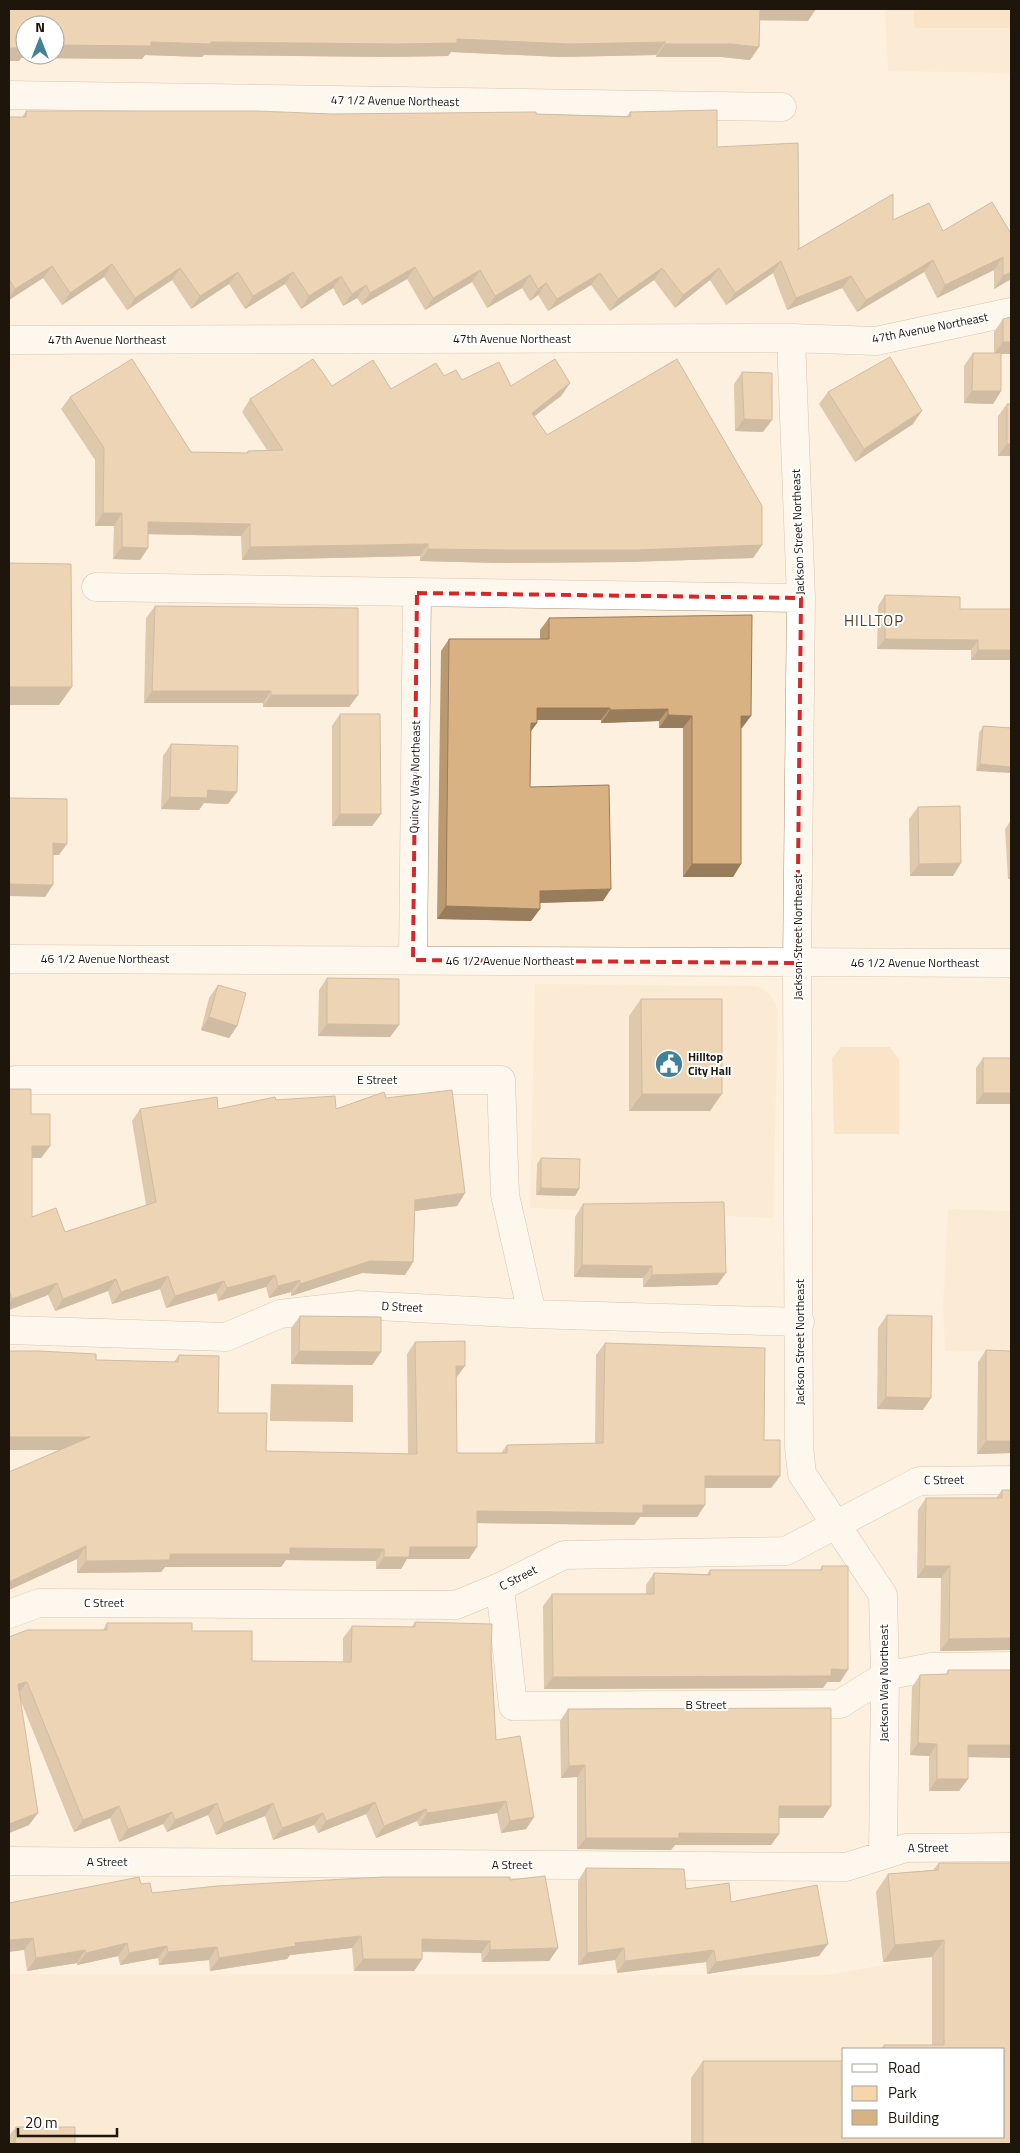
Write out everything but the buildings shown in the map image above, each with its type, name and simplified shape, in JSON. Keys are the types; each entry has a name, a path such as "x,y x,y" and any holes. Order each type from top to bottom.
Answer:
{"street":[{"name":"47 1/2 Avenue Northeast","path":"9,95 782,107"},
{"name":"47th Avenue Northeast","path":"9,340 791,338 876,341 1011,312"},
{"name":"Jackson Street Northeast","path":"791,338 801,598 797,963 800,1322 799,1447 802,1474 836,1525"},
{"path":"96,587 416,594 801,598"},
{"name":"Quincy Way Northeast","path":"413,960 416,594"},
{"name":"46 1/2 Avenue Northeast","path":"9,959 797,963 1011,962"},
{"name":"E Street","path":"16,1080 502,1080 505,1195 532,1314"},
{"name":"D Street","path":"9,1330 226,1337 280,1314 358,1305 532,1314 800,1322"},
{"name":"C Street","path":"9,1614 39,1602 456,1605 500,1587 564,1554 786,1551 919,1480 1011,1480"},
{"name":"Jackson Way Northeast","path":"836,1525 883,1595 885,1676 883,1855"},
{"name":"B Street","path":"500,1587 513,1706 840,1704 885,1676 932,1667 1011,1666"},
{"name":"A Street","path":"9,1861 846,1868 906,1848 1011,1848"}],"highlighted area":[{"path":"417,593 801,598 797,963 413,960"}],"shaded area":[{"path":"885,9 1011,9 1011,73 888,71"},
{"path":"535,984 757,986 770,994 778,1009 773,1218 530,1208"},
{"path":"948,1209 1011,1211 1011,1352 945,1351 943,1307"},
{"path":"271,1384 353,1385 353,1422 270,1421"},
{"path":"939,1955 1011,1957 1011,2144 9,2144 9,1974 827,1975"}],"green space":[{"path":"914,9 1011,9 1011,28 914,28"},
{"path":"841,1047 890,1047 899,1059 899,1134 834,1134 832,1058"}],"place":[{"name":"Hilltop City Hall","path":"669,1064"}],"district":[{"name":"HILLTOP","path":"874,621"}]}
